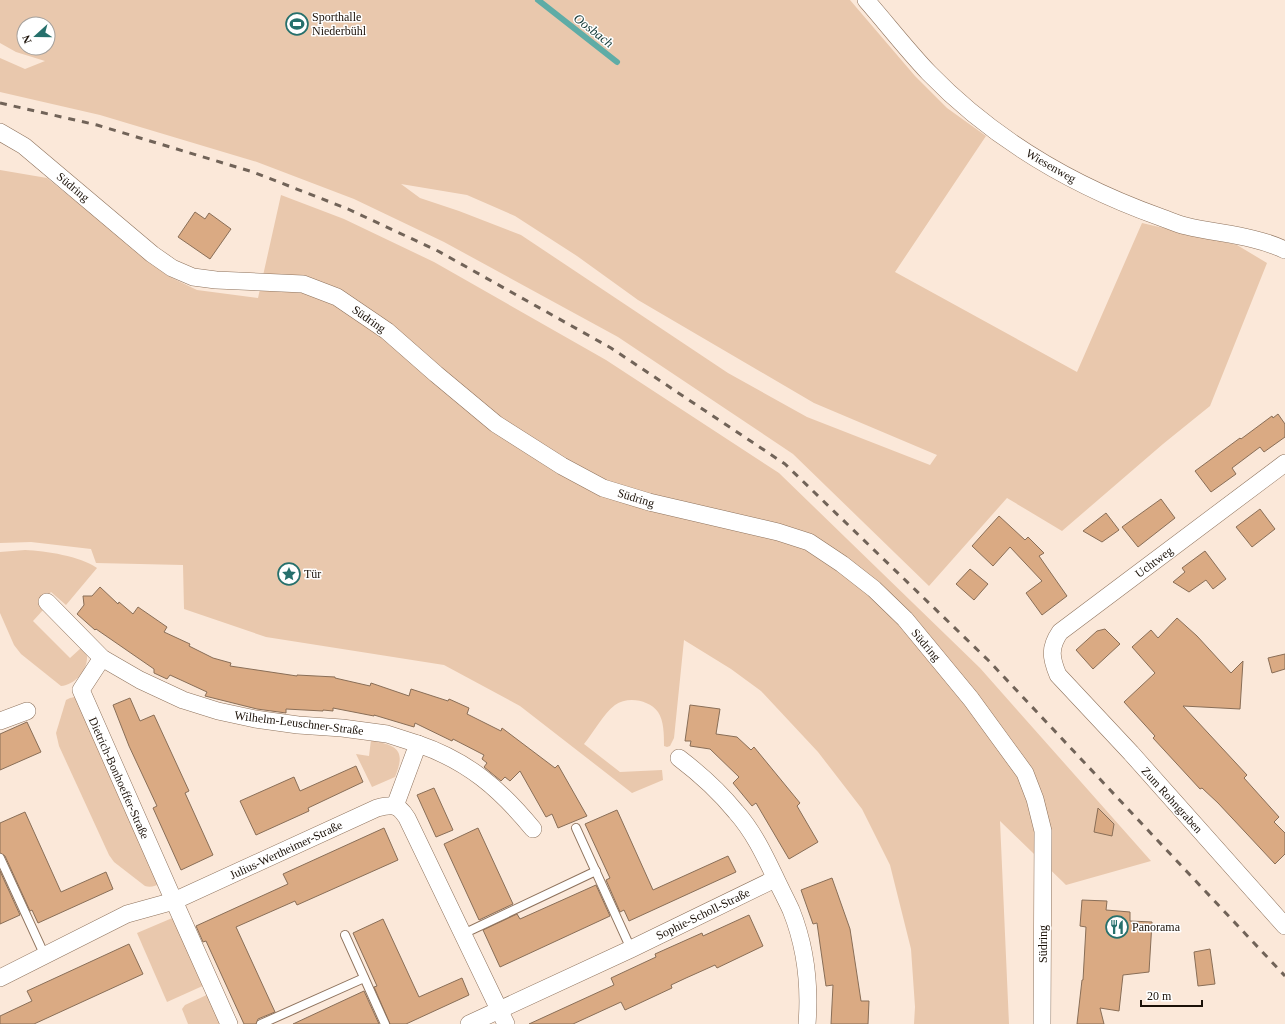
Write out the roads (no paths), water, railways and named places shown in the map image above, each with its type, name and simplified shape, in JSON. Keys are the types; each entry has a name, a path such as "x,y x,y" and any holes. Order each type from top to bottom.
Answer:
{"street":[{"name":"Wiesenweg","path":"866,0 930,73 971,112 1016,147 1061,174 1129,206 1184,226 1254,239 1270,243 1285,250"},
{"name":"Südring","path":"0,132 24,146 152,254 172,268 193,277 216,280 303,284 337,297 387,331 496,424 562,466 603,488 649,502 778,532 809,542 842,564 874,589 904,619 971,699 1025,773 1035,798 1043,831 1042,1024"},
{"name":"Uchtweg","path":"1058,676 1053,663 1052,652 1054,640 1060,632 1285,463"},
{"name":"Wilhelm-Leuschner-Straße","path":"48,602 102,658 154,687 183,700 218,711 255,720 342,728 387,734 418,744 447,755 473,771 513,804 533,829"},
{"name":"Dietrich-Bonhoeffer-Straße","path":"102,658 81,690 174,901"},
{"name":"Zum Rohngraben","path":"1058,676 1136,759 1285,926"},
{"path":"0,721 27,711"},
{"path":"418,744 395,806 402,810 408,818 503,1017"},
{"path":"679,758 704,778 737,813 765,856 791,911 800,941 805,962 808,1024"},
{"name":"Julius-Wertheimer-Straße","path":"0,978 127,914 174,901 377,808 395,806"},
{"name":"Sophie-Scholl-Straße","path":"469,1024 503,1017 630,949 775,879"},
{"path":"174,901 230,1024"}],"lane":[{"path":"576,828 630,949"},
{"path":"0,858 3,875 45,956"},
{"path":"463,934 596,871"},
{"path":"345,935 385,1024"},
{"path":"261,1024 364,978"}],"waterway":[{"name":"Oosbach","path":"538,0 617,62"}],"railway":[{"path":"0,103 97,125 253,172 348,209 438,251 611,348 785,464 988,660 1285,976"}],"place":[{"name":"Sporthalle Niederbühl","path":"297,24"},
{"name":"Tür","path":"289,574"},
{"name":"Panorama","path":"1117,927"}]}
